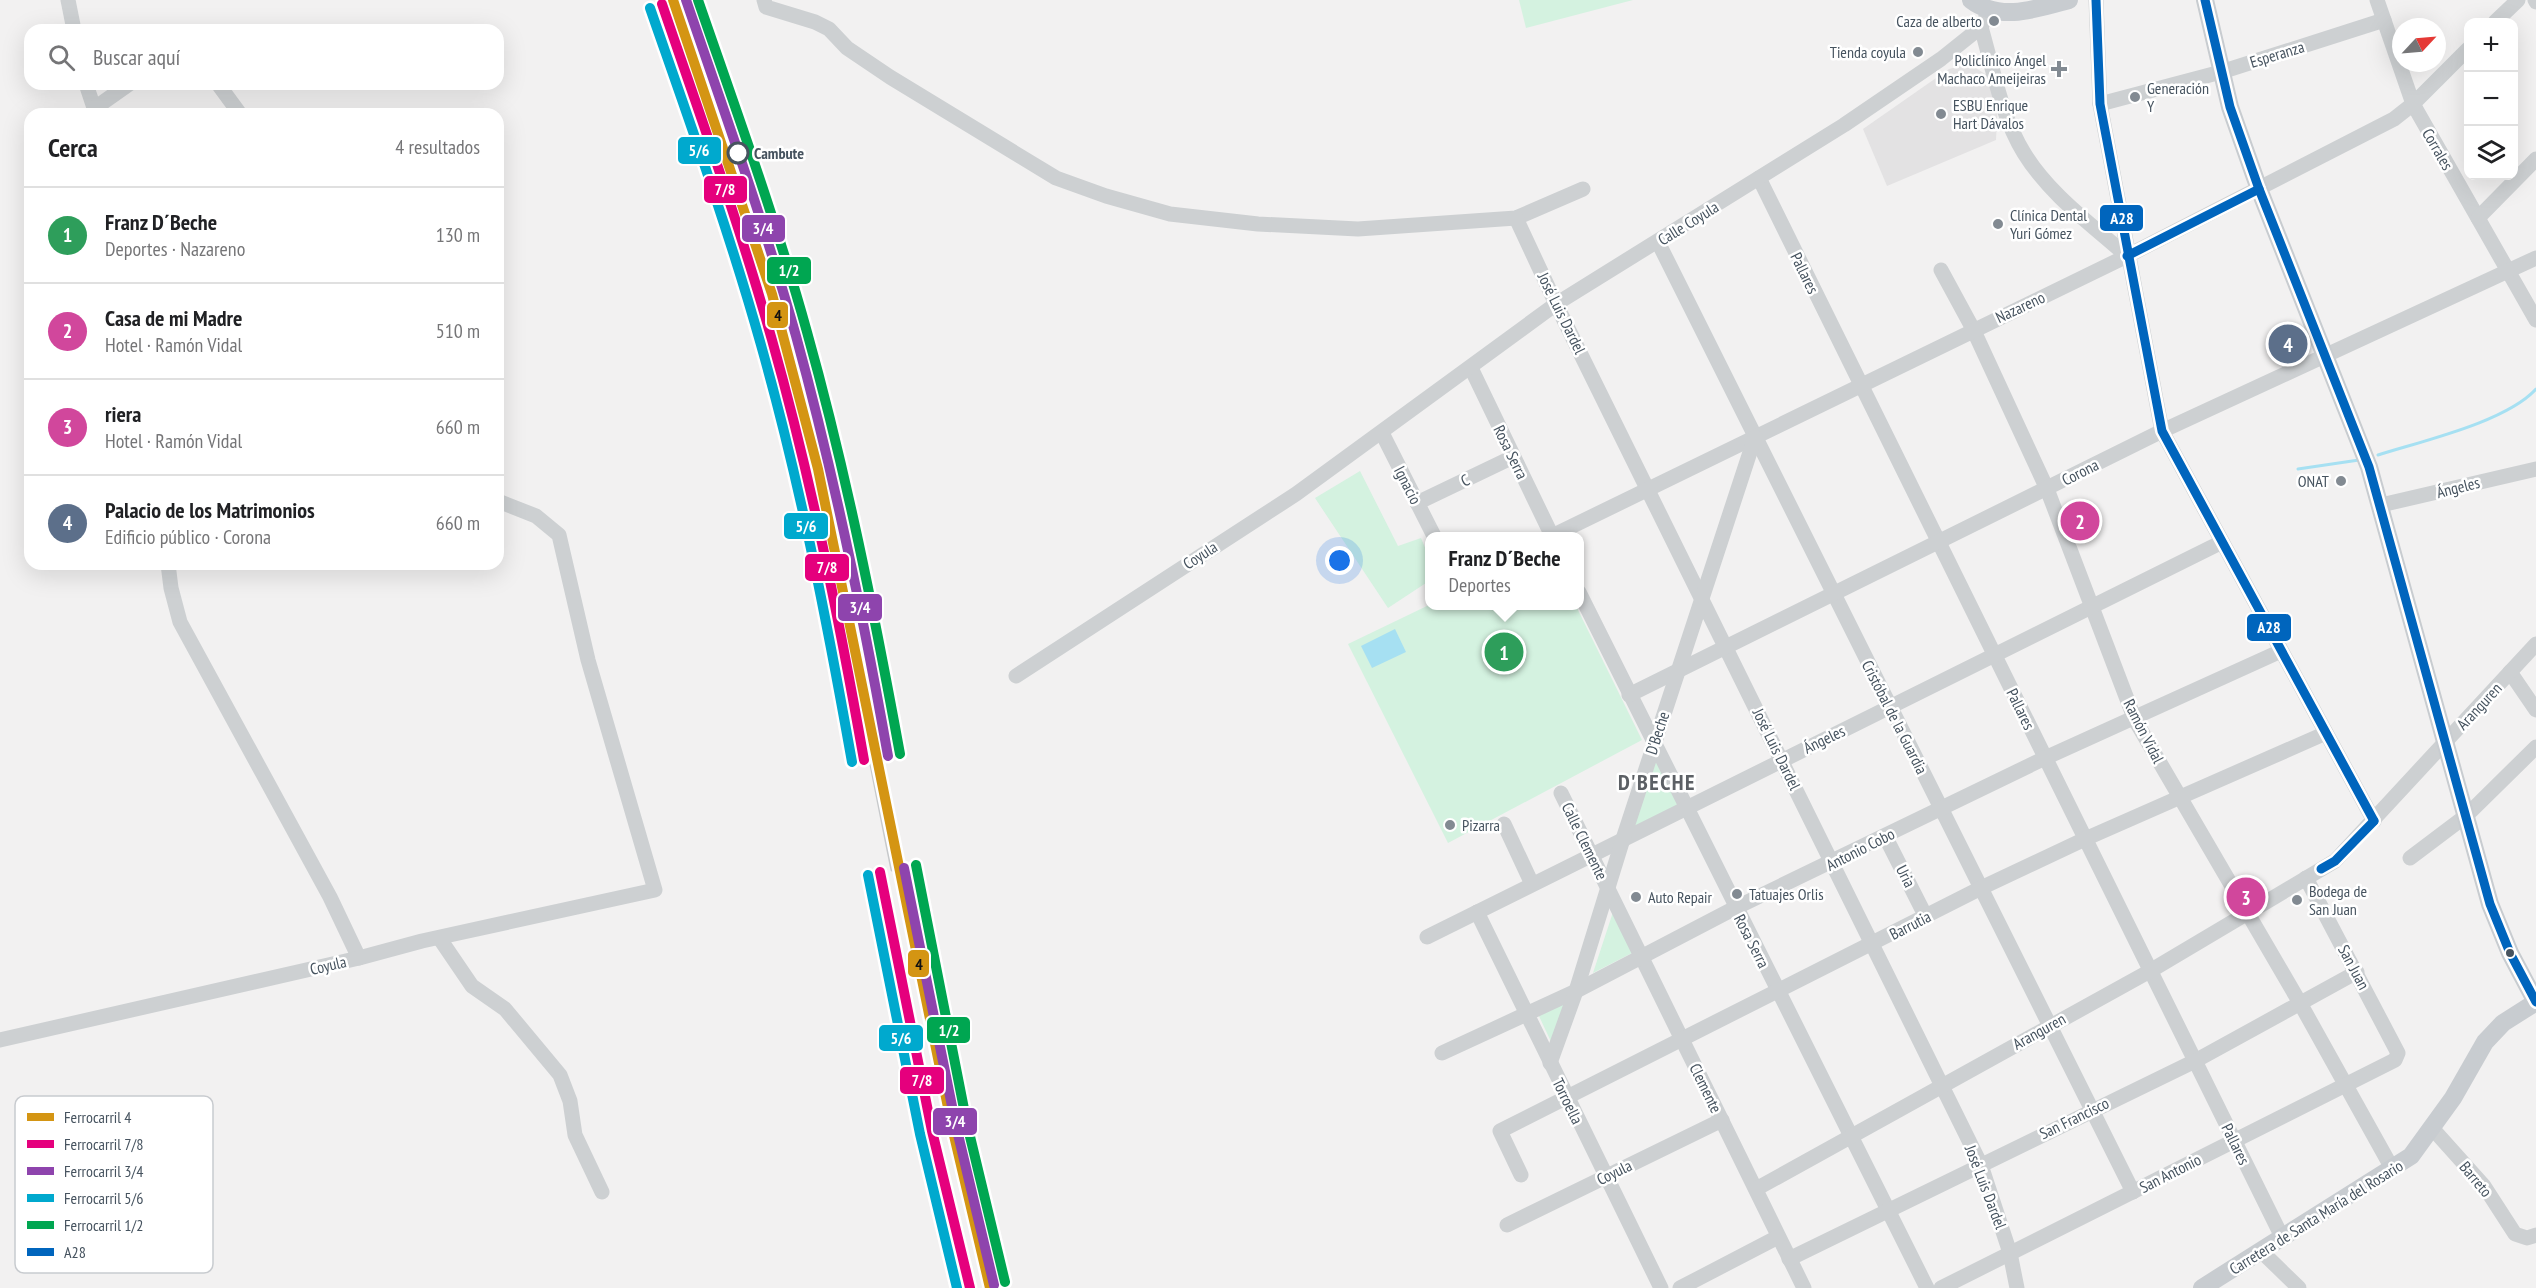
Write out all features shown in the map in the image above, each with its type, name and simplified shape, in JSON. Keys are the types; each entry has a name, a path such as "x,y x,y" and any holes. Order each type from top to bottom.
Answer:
{"main road":[{"path":"1971,0 1989,10 2016,12 2068,0"},
{"path":"2205,0 2230,107 2259,189 2327,357 2381,505 2490,904 2510,953 2536,1002"},
{"name":"Carretera de Santa María del Rosario","path":"2202,1288 2393,1170 2421,1145 2453,1098 2484,1042 2503,1023 2536,1002"}],"street":[{"path":"68,0 73,24"},
{"path":"764,0 766,7 815,22 828,29 847,48 890,77 1056,178 1106,196 1170,214 1269,225 1358,229 1516,218 1583,189"},
{"path":"2096,0 2100,104 2162,431 2374,821"},
{"name":"Corrales","path":"2378,0 2413,104 2536,320"},
{"path":"2499,18 2518,0"},
{"name":"Calle Coyula","path":"1382,433 1556,304 1759,178 1941,60 1981,27 1989,10"},
{"name":"Esperanza","path":"2100,104 2221,72 2384,20"},
{"path":"1981,27 2007,117 2023,152 2046,183 2127,256"},
{"name":"Nazareno","path":"1562,532 1973,329 2127,256 2394,119 2413,104 2464,54"},
{"path":"88,90 94,108"},
{"path":"99,108 121,90"},
{"path":"222,90 236,108"},
{"path":"2478,218 2536,159"},
{"name":"Pallares","path":"1759,178 2283,1239"},
{"name":"José Luis Dardel","path":"1516,218 1556,304 1649,488 1981,1165 2010,1253 2017,1288"},
{"name":"Cristóbal de la Guardia","path":"1658,242 2133,1192"},
{"name":"Corona","path":"1629,695 2162,431 2327,357 2536,258"},
{"name":"Ramón Vidal","path":"1941,270 1973,329 2047,489 2135,720 2179,799 2248,911 2393,1170"},
{"name":"Rosa Serra","path":"1471,369 1550,532"},
{"name":"Ignacio","path":"1382,433 1432,532"},
{"name":"Coyula","path":"1016,676 1296,494 1382,433"},
{"name":"D'Beche","path":"1550,1063 1576,992 1623,838 1755,437"},
{"name":"C","path":"1418,503 1513,457"},
{"name":"Ángeles","path":"2381,505 2536,469"},
{"name":"Coyula","path":"0,1040 359,958 422,941 440,939 655,890 588,660 559,535 536,516 504,503"},
{"name":"Ángeles","path":"1427,937 2222,542"},
{"path":"169,570 180,622 330,897 359,958"},
{"name":"Rosa Serra","path":"1584,602 1685,809 1927,1288"},
{"name":"Aranguren","path":"1755,1189 2150,971 2335,861 2536,644"},
{"name":"Antonio Cobo","path":"1442,1053 1576,992 1736,908 2045,758 2135,720 2281,651"},
{"path":"2511,672 2536,710"},
{"name":"Barrutia","path":"1521,1175 1500,1131 1981,888 2085,839 2326,733"},
{"path":"2410,858 2467,815 2536,747"},
{"name":"Calle Clemente","path":"1561,793 1609,889"},
{"path":"1504,824 1532,884"},
{"name":"Uria","path":"1885,836 1926,917"},
{"name":"San Juan","path":"2306,878 2357,972 2397,1057"},
{"name":"Clemente","path":"1609,889 1804,1288"},
{"name":"Torroella","path":"1477,912 1566,1098 1661,1288"},
{"path":"440,939 472,986 506,1009 560,1076 570,1101 575,1135 602,1192"},
{"name":"San Francisco","path":"1789,1258 2195,1061 2357,972"},
{"name":"San Antonio","path":"1941,1288 2347,1086 2397,1057"},
{"name":"Coyula","path":"1507,1225 1722,1120"},
{"name":"Barreto","path":"2432,1128 2484,1186 2515,1234 2527,1238 2536,1235"},
{"path":"1680,1288 1778,1237"},
{"path":"2262,1252 2299,1288"}],"shaded area":[{"name":"ESBU Enrique Hart Dávalos","path":"1969,64 1990,77 1998,98 1996,140 1887,186 1863,129 1949,69"}],"green space":[{"path":"1519,0 1633,0 1526,28"},
{"path":"1360,471 1398,546 1421,538 1425,548 1425,584 1388,608 1315,498"},
{"path":"1425,607 1425,610 1578,610 1642,740 1448,843 1348,644"},
{"path":"1654,753 1681,807 1633,830"},
{"path":"1613,912 1634,952 1593,973"},
{"path":"1571,997 1554,1048 1538,1014"}],"water":[{"path":"1395,629 1406,652 1372,668 1361,646"}],"waterway":[{"path":"2378,455 2484,421 2522,401 2536,389"},
{"path":"2298,469 2359,460"}],"railway":[{"path":"665,0 748,241 790,388 832,568 892,870"}],"rail line":[{"name":"4","path":"673,0 772,294 818,469 952,1127 990,1288"},
{"name":"3/4","path":"686,0 757,209 796,336 847,545 888,756"},
{"name":"1/2","path":"698,0 769,207 821,384 858,542 900,754"},
{"name":"7/8","path":"662,4 747,255 786,392 823,549 864,760"},
{"name":"5/6","path":"650,8 749,302 775,397 812,552 852,762"},
{"name":"1/2","path":"916,865 967,1124 1005,1282"},
{"name":"3/4","path":"904,868 956,1126 994,1285"},
{"name":"7/8","path":"880,872 932,1131 970,1288"},
{"name":"5/6","path":"868,875 920,1134 957,1288"}],"transit line":[{"name":"A28","path":"2096,0 2100,104 2162,431 2374,821"},
{"name":"A28","path":"2205,0 2230,107 2259,189 2369,467 2490,904 2510,953 2536,1002"},
{"name":"A28","path":"2127,256 2259,189"},
{"name":"A28","path":"2321,869 2335,861 2374,821"}],"place":[{"name":"Caza de alberto","path":"1994,21"},
{"name":"Tienda coyula","path":"1918,52"},
{"name":"Policlínico Ángel Machaco Ameijeiras","path":"2059,69"},
{"name":"Generación Y","path":"2135,97"},
{"name":"ESBU Enrique Hart Dávalos","path":"1941,114"},
{"name":"Cambute","path":"738,153"},
{"name":"Clínica Dental Yuri Gómez","path":"1998,224"},
{"name":"Palacio de los Matrimonios","path":"2288,344"},
{"name":"ONAT","path":"2341,481"},
{"name":"Casa de mi Madre","path":"2080,521"},
{"name":"Franz D´Beche","path":"1504,652"},
{"name":"Pizarra","path":"1450,825"},
{"name":"Tatuajes Orlis","path":"1737,894"},
{"name":"Auto Repair","path":"1636,897"},
{"name":"riera","path":"2246,897"},
{"name":"Bodega de San Juan","path":"2297,900"}],"district":[{"name":"D'BECHE","path":"1657,782"}]}
